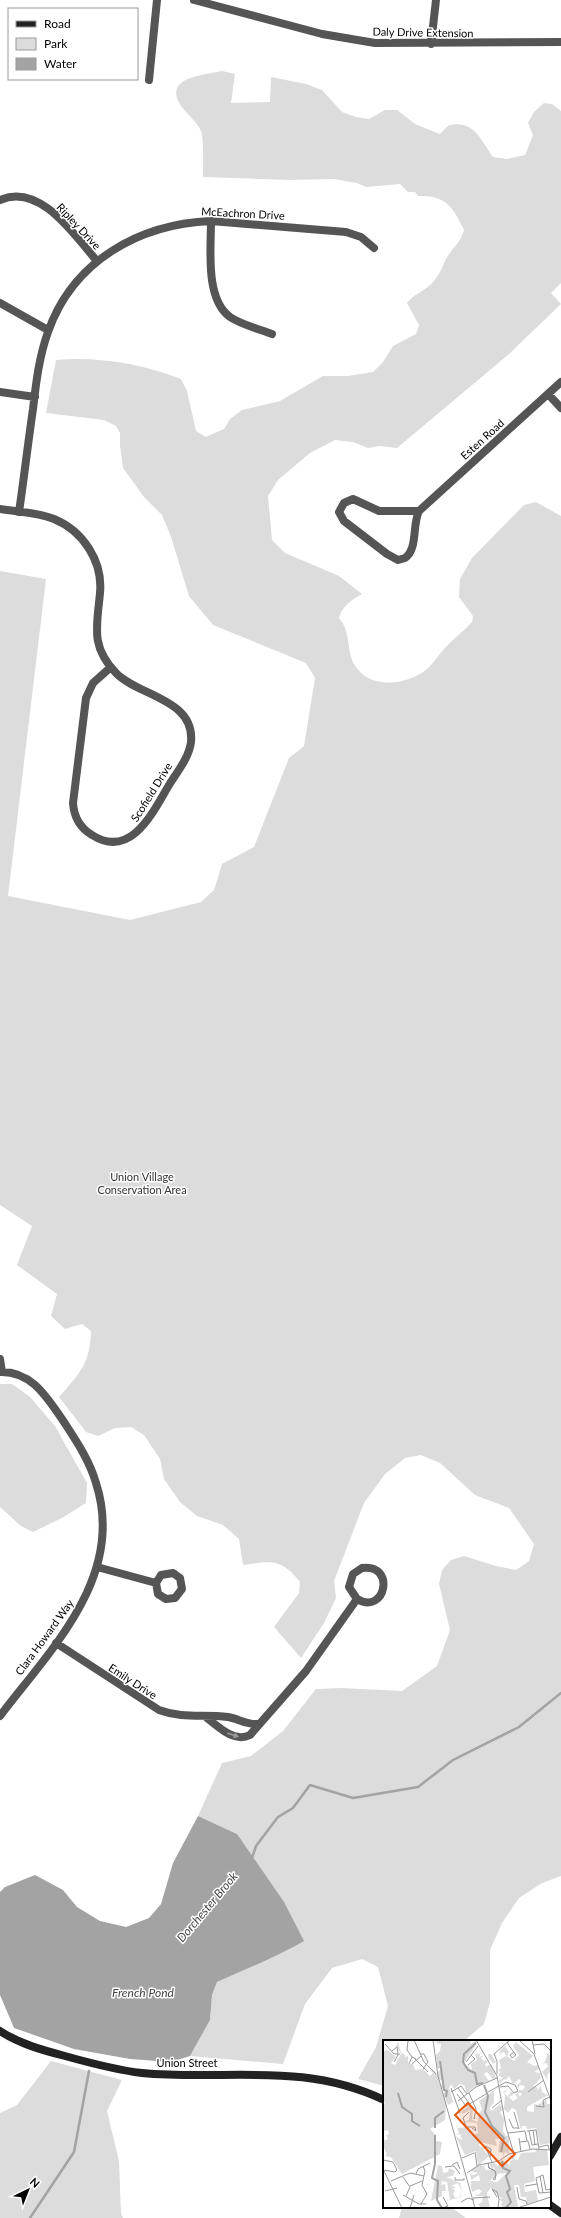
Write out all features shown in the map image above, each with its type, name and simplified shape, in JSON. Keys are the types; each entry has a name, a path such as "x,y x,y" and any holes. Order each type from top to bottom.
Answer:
{"main road":[{"name":"Union Street","path":"0,2031 21,2042 42,2050 141,2073 266,2074 297,2076 327,2080 380,2098"},
{"path":"551,2154 561,2137"},
{"path":"551,2206 561,2213"}],"street":[{"path":"149,80 157,0"},
{"name":"Daly Drive Extension","path":"194,0 340,38 394,45 541,41 561,42"},
{"path":"431,44 436,0"},
{"name":"Ripley Drive","path":"0,200 19,196 44,206 59,218 97,261"},
{"path":"211,221 213,283 217,302 233,319 272,334"},
{"name":"McEachron Drive","path":"19,512 34,397 48,330 69,293 97,261 140,234 173,224 211,221 346,232 361,237 374,248"},
{"path":"0,303 48,330"},
{"name":"Esten Road","path":"419,511 561,382"},
{"path":"0,392 34,397"},
{"path":"548,394 561,408"},
{"path":"353,500 379,511 419,511 415,521 411,552 407,557 401,560 387,554 346,524 341,519 339,512 344,503 353,500"},
{"name":"Scofield Drive","path":"0,509 53,518 78,535 88,546 96,561 99,576 100,592 96,632 103,655 111,667 135,688 175,707 186,719 191,734 190,746 185,759 148,821 134,835 114,841 100,839 84,829 76,818 72,803 86,698 93,684 111,667"},
{"path":"0,1359 1,1372"},
{"name":"Clara Howard Way","path":"0,1716 56,1643 85,1599 98,1567 102,1531 101,1507 97,1483 89,1463 69,1431 37,1386 18,1374 1,1372"},
{"path":"98,1567 156,1582"},
{"path":"362,1568 375,1570 383,1580 382,1593 371,1602 363,1602 357,1599 350,1591 351,1577 362,1568"},
{"path":"207,1718 225,1732 240,1738 250,1735 258,1724 306,1671 357,1599"},
{"name":"Emily Drive","path":"56,1643 159,1710 174,1716 207,1718 226,1717 248,1724 258,1724"}],"green space":[{"name":"Union Village Conservation Area","path":"222,71 235,74 231,103 270,102 271,77 306,84 322,90 342,112 356,117 369,119 385,110 397,110 415,124 440,134 449,125 465,125 476,132 493,157 507,159 525,155 533,135 528,123 534,112 544,103 552,104 561,111 561,283 551,293 561,304 509,354 397,448 380,446 368,448 353,442 335,440 310,453 278,480 268,496 272,540 285,553 339,576 362,594 351,601 342,610 339,618 343,623 347,634 354,664 360,672 367,677 383,682 410,679 422,673 472,622 473,616 459,597 460,579 472,558 524,505 536,502 561,516 561,1876 542,1883 519,1898 502,1923 490,1950 490,2002 484,2024 465,2040 383,2040 383,2086 358,2079 376,2047 388,2006 378,1967 362,1959 332,1968 305,2004 283,2064 190,2056 210,2020 212,1995 217,1982 252,1965 237,1834 198,1816 222,1763 251,1756 283,1731 316,1689 342,1688 402,1691 437,1666 450,1630 439,1584 442,1570 451,1560 464,1556 496,1566 516,1570 529,1561 534,1544 509,1508 475,1495 440,1463 421,1455 405,1458 385,1474 364,1503 334,1581 336,1598 324,1623 301,1658 274,1627 299,1593 300,1582 293,1574 281,1565 275,1563 268,1562 243,1565 239,1539 223,1525 197,1516 180,1502 164,1479 160,1459 144,1435 131,1427 115,1428 98,1436 86,1432 59,1397 73,1381 86,1360 89,1352 91,1331 82,1324 65,1329 51,1316 57,1294 17,1265 32,1226 0,1205 0,571 46,579 8,896 130,920 201,902 214,890 222,864 254,847 289,758 304,746 315,678 306,663 213,625 189,596 171,537 162,515 144,497 123,468 120,433 116,426 104,420 46,413 56,360 87,359 120,362 151,369 181,379 187,391 196,431 206,437 224,429 230,419 242,410 280,401 323,376 348,376 373,372 383,362 393,346 416,334 419,325 407,303 428,287 436,278 448,255 461,238 464,230 452,209 442,200 428,196 418,196 415,192 408,192 400,184 366,187 357,183 334,179 289,180 203,177 202,134 194,121 181,106 177,96 177,89 181,83 196,76"},
{"path":"0,1384 12,1384 30,1397 55,1426 87,1483 86,1503 62,1518 33,1532 21,1526 0,1507"},
{"path":"51,2061 122,2080 107,2111 119,2161 121,2213 123,2218 0,2218 0,2113 17,2105"},
{"path":"402,2208 452,2208 466,2218 399,2218"}],"water":[{"name":"French Pond","path":"198,1816 237,1834 284,1902 304,1941 272,1958 217,1982 212,1995 210,2020 190,2056 171,2062 130,2059 74,2049 14,2028 0,1995 0,1892 5,1887 35,1875 63,1890 77,1907 100,1921 126,1927 149,1918 161,1904 173,1863"}],"waterway":[{"name":"Dorchester Brook","path":"252,1858 256,1846 278,1817 293,1808 310,1785 353,1798 418,1787 453,1760 519,1727 561,1693"},
{"name":"Dorchester Brook","path":"30,2218 74,2152 89,2071"}]}
